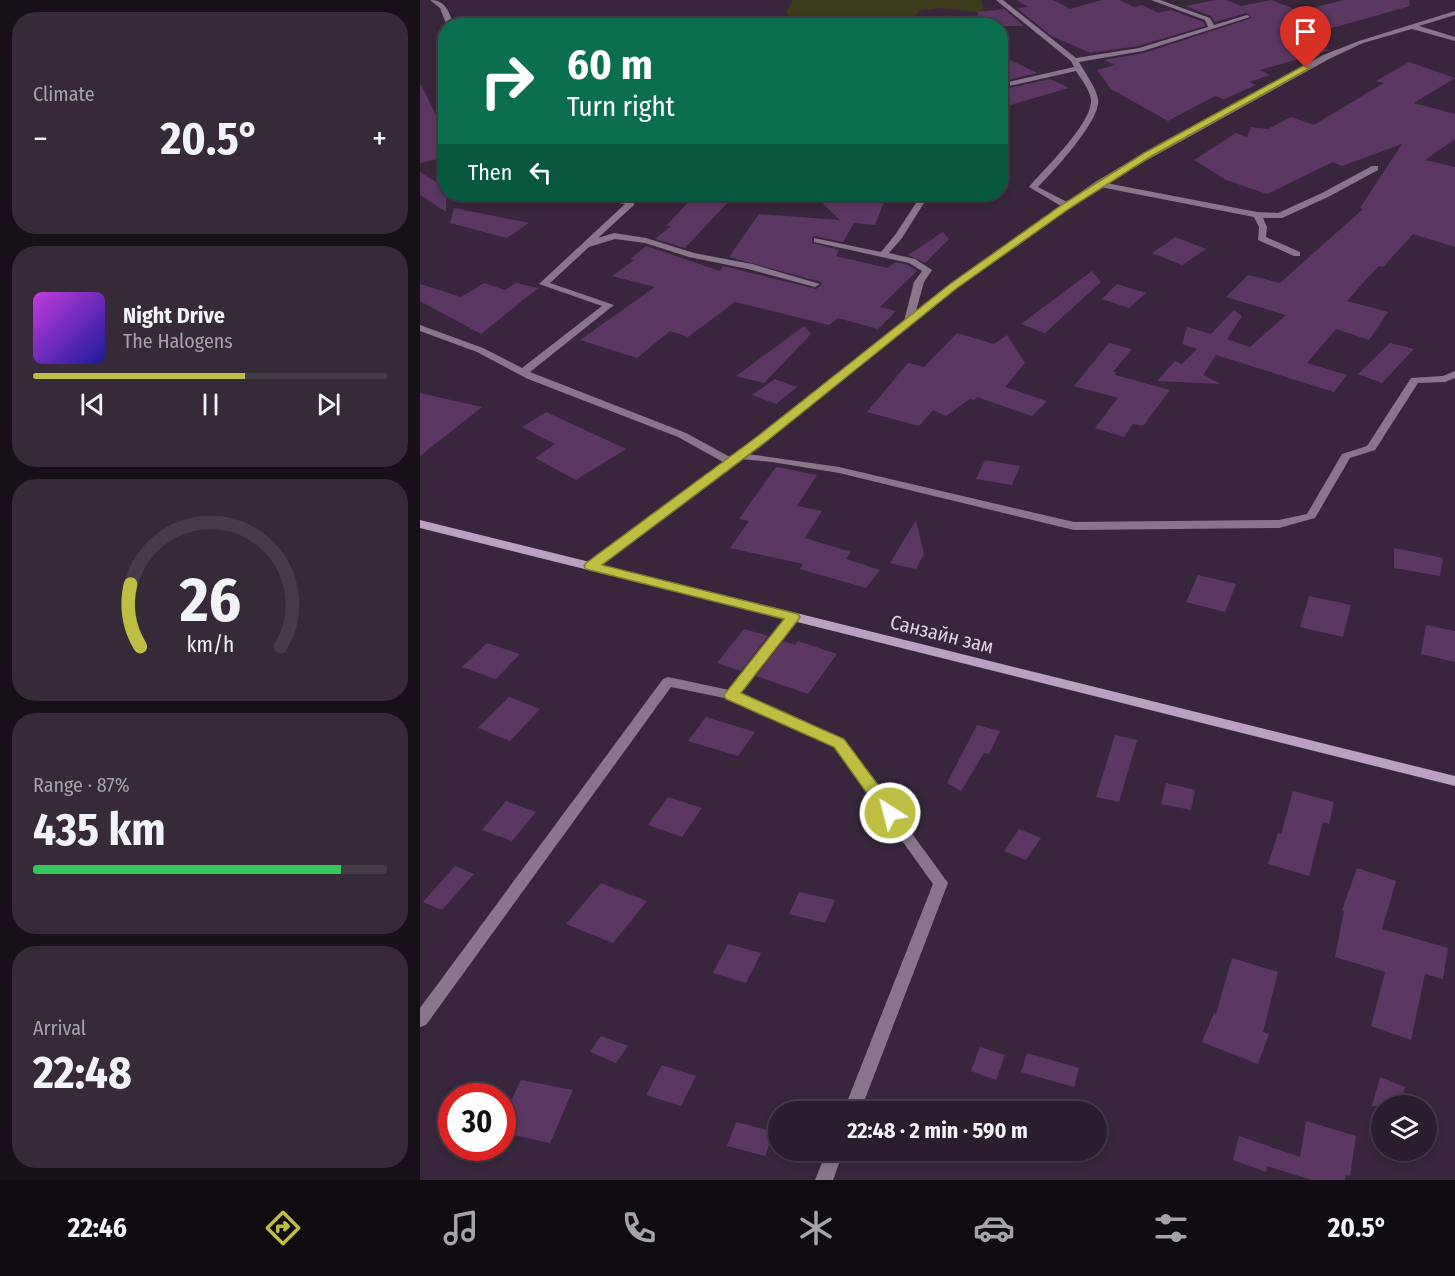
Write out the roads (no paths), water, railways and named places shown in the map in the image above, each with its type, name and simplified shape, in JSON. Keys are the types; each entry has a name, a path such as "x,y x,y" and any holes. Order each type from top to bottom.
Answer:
{"main road":[{"name":"Санзайн зам","path":"420,524 1455,781"}],"street":[{"path":"433,0 443,7 448,18"},
{"path":"999,0 1076,64 1094,96 1095,103 1086,124 1054,168 1033,187 1067,206"},
{"path":"1154,0 1208,19 1212,28"},
{"path":"591,566 735,459 954,286 1098,184 1326,57 1361,42 1455,13"},
{"path":"1008,84 1096,59 1143,50 1246,17"},
{"path":"1410,26 1455,39"},
{"path":"1098,184 1257,215 1279,216 1375,168"},
{"path":"523,372 609,305 544,284 631,203 619,201"},
{"path":"884,254 899,236 919,201"},
{"path":"1257,215 1263,227 1261,238 1297,254"},
{"path":"586,245 614,236 646,241 692,255 749,266 815,284"},
{"path":"817,240 912,261 927,270 919,282 909,321"},
{"path":"420,328 480,350 523,372 682,435 735,459 772,459 839,470 1074,526 1280,525 1311,516 1346,456 1371,448 1415,380 1445,379 1455,374"},
{"path":"732,695 793,617"},
{"path":"420,1020 668,682 732,695 839,743 941,883 855,1101"},
{"path":"824,1180 832,1161"}]}
